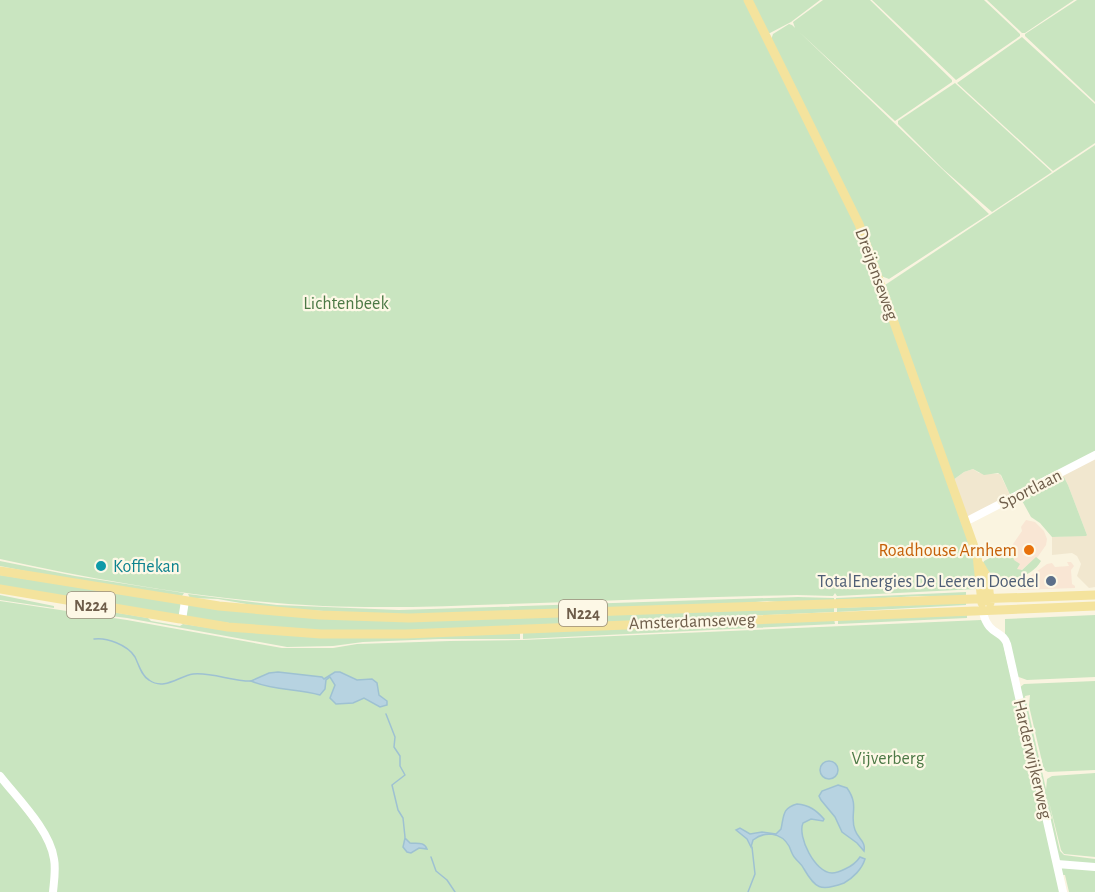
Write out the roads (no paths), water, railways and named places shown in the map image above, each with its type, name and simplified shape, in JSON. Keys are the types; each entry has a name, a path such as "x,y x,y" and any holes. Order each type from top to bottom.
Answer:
{"main road":[{"name":"Dreijenseweg","path":"748,0 859,224 978,560 986,611"},
{"name":"Amsterdamseweg","path":"0,571 185,601 298,614 419,618 1095,595"},
{"name":"Amsterdamseweg","path":"0,589 182,620 275,631 363,635 1095,606"}],"street":[{"name":"Sportlaan","path":"965,522 1095,455"},
{"path":"182,620 185,601"},
{"name":"Harderwijkerweg","path":"986,611 986,622 993,632 1006,639 1063,892"},
{"path":"0,776 35,819 52,850 53,892"},
{"path":"1057,864 1095,867"}],"water":[{"path":"278,672 324,679 335,672 340,672 357,680 372,679 377,683 379,695 387,701 387,705 380,707 364,698 353,703 336,704 330,698 335,685 330,677 326,680 325,689 320,695 251,681 269,673"},
{"path":"829,761 835,764 838,770 835,776 829,779 823,776 820,770 823,764"},
{"path":"838,785 847,788 851,794 854,805 853,825 864,845 864,851 842,832 835,817 819,796 822,791"},
{"path":"797,804 812,808 824,819 823,821 811,819 803,823 802,829 805,845 819,867 835,873 852,865 860,857 865,859 854,876 844,883 824,888 819,886 794,857 782,838 772,834 762,835 753,840 751,847 747,839 736,830 740,828 750,834 762,832 776,834 781,829 786,810"},
{"path":"405,838 410,843 424,845 427,849 419,848 411,853 407,852 403,847"}],"waterway":[{"path":"94,639 110,641 127,649 135,657 144,675 155,683 171,682 193,674 253,681"},
{"path":"386,714 395,737 394,747 400,756 400,766 405,775 392,785 398,810 403,818 405,837"},
{"path":"748,892 755,874 752,847"},
{"path":"431,857 436,871 447,880 455,892"}],"place":[{"name":"Roadhouse Arnhem","path":"1029,550"},
{"name":"Koffiekan","path":"101,566"},
{"name":"TotalEnergies De Leeren Doedel","path":"1051,581"}],"park label":[{"name":"Lichtenbeek","path":"346,303"},
{"name":"Vijverberg","path":"888,758"}]}
